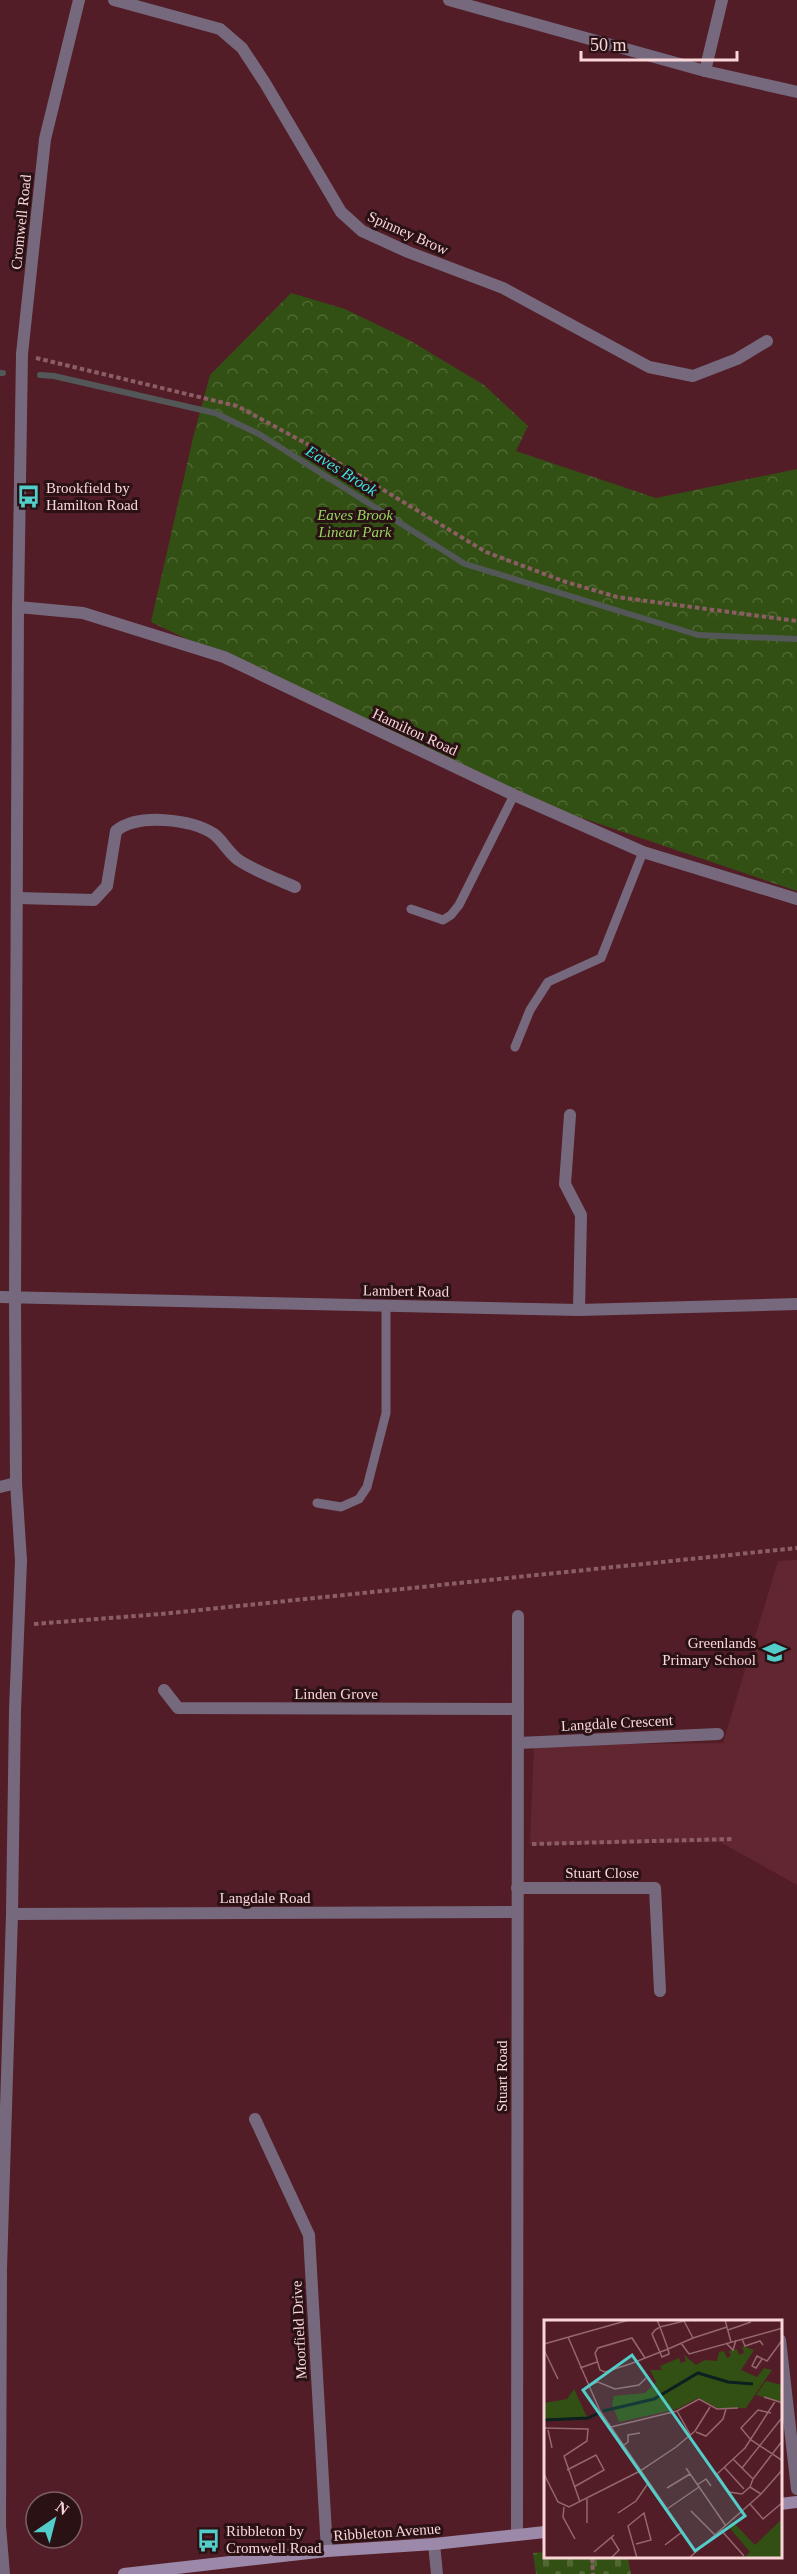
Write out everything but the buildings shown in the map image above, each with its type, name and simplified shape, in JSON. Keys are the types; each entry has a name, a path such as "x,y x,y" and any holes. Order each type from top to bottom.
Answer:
{"main road":[{"path":"782,2504 797,2502"},
{"name":"Ribbleton Avenue","path":"124,2574 327,2551 434,2544 544,2532"}],"street":[{"name":"Cromwell Road","path":"4,2574 0,2526 0,2269 21,1561 16,1483 15,1299 18,607 22,354 45,139 79,0"},
{"name":"Spinney Brow","path":"114,0 220,29 242,48 341,212 362,231 408,252 503,288 650,367 693,376 737,358 767,341"},
{"path":"449,0 705,72 797,92"},
{"path":"705,72 722,0"},
{"name":"Hamilton Road","path":"18,607 83,613 224,657 514,795 643,852 797,899"},
{"path":"17,898 94,900 107,886 116,831 123,825 135,821 152,820 201,828 215,835 233,857 295,887"},
{"path":"570,1115 565,1184 581,1215 579,1310"},
{"name":"Lambert Road","path":"0,1297 579,1310 797,1304"},
{"path":"0,1487 16,1483"},
{"name":"Stuart Road","path":"517,2535 518,1616"},
{"name":"Linden Grove","path":"164,1690 178,1708 518,1709"},
{"name":"Langdale Crescent","path":"518,1743 718,1734"},
{"name":"Stuart Close","path":"517,1888 655,1888 660,1991"},
{"name":"Langdale Road","path":"12,1914 517,1912"},
{"name":"Moorfield Drive","path":"255,2119 309,2235 327,2551"},
{"path":"782,2358 797,2489"},
{"path":"434,2544 437,2574"}],"lane":[{"path":"411,909 442,920 451,915 459,905 514,795"},
{"path":"515,1047 530,1010 548,982 601,958 643,852"},
{"path":"317,1503 341,1507 359,1499 367,1487 386,1413 386,1306"}],"path":[{"path":"22,354 237,406 309,445 486,552 563,581 617,597 797,621"},
{"path":"23,1624 161,1614 797,1548"},
{"path":"516,1844 734,1839"},
{"path":"592,2559 593,2574"}],"shaded area":[{"name":"Greenlands Primary School","path":"797,1560 797,1885 720,1842 530,1845 534,1745 723,1743 778,1561"}],"green space":[{"name":"Eaves Brook Linear Park","path":"291,293 345,309 409,340 484,385 528,426 516,451 656,498 797,469 797,891 514,795 151,622 193,438 210,375"},
{"path":"544,2552 544,2559 628,2559 631,2574 536,2574 533,2553"}],"waterway":[{"name":"Eaves Brook","path":"40,375 54,376 215,413 259,434 465,564 698,635 797,639"}],"place":[{"name":"Brookfield by Hamilton Road","path":"28,497"},
{"name":"Greenlands Primary School","path":"774,1652"},
{"name":"Ribbleton by Cromwell Road","path":"208,2540"}]}
